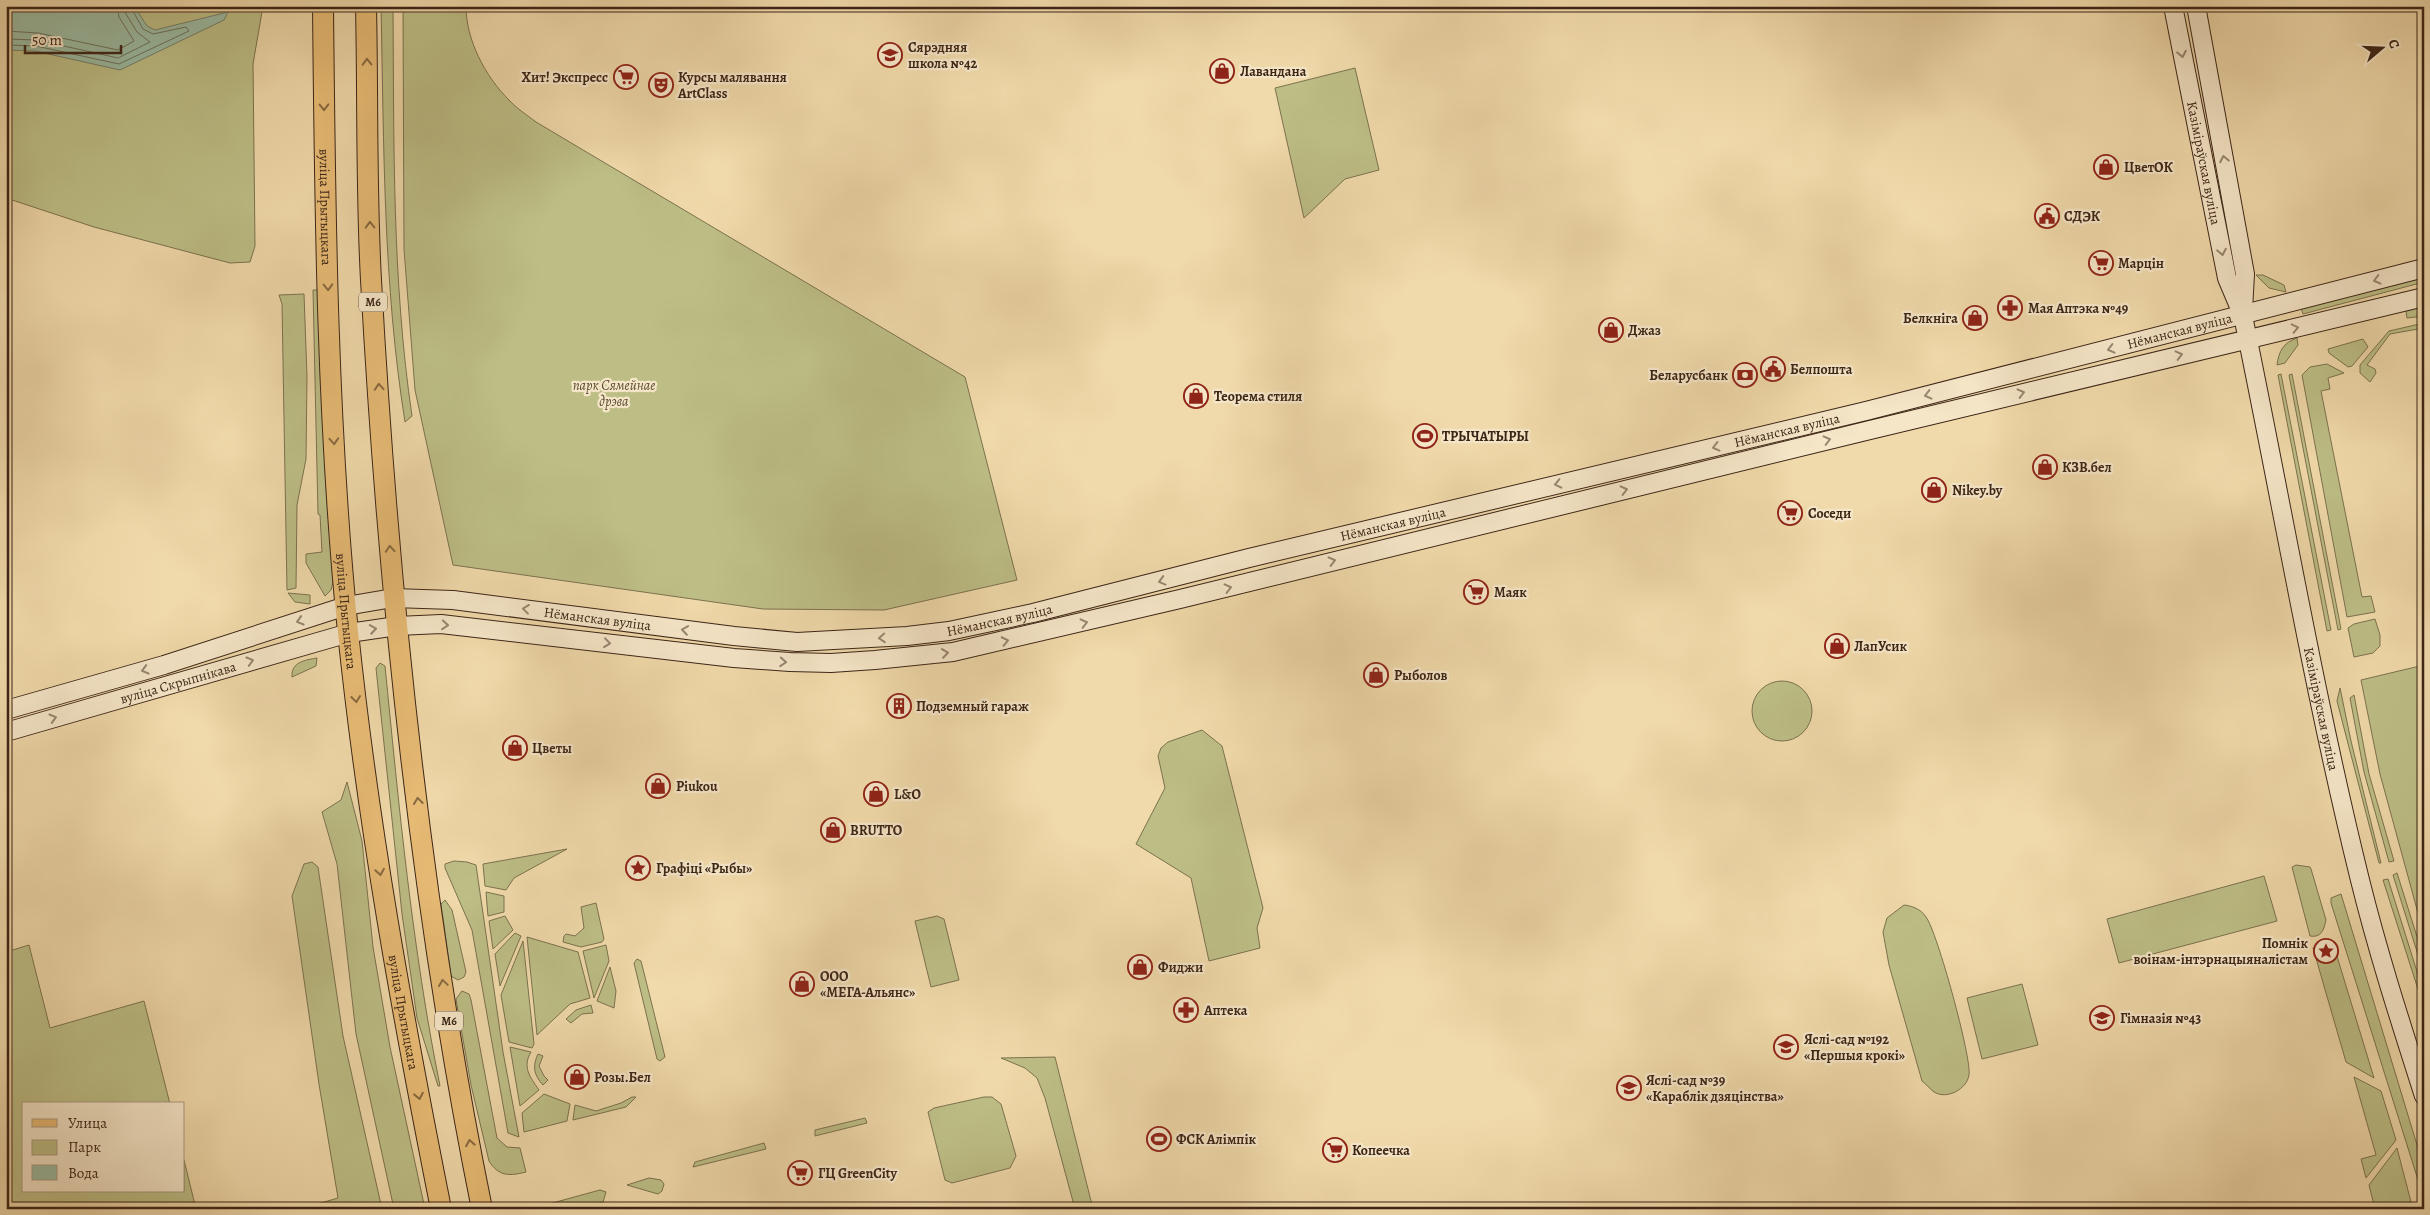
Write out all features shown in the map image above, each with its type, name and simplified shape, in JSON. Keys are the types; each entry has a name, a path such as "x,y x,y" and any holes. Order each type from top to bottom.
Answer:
{"main road":[{"name":"вуліца Прытыцкага","path":"323,6 325,226 333,427 346,606 375,843 406,1032 442,1209"},
{"name":"М6","path":"366,6 371,278 393,598 445,997 482,1209"},
{"name":"Казіміраўская вуліца","path":"2173,6 2227,278 2243,316 2334,765 2360,881 2394,1002 2424,1096"},
{"name":"Казіміраўская вуліца","path":"2196,6 2245,274 2243,316"},
{"name":"Нёманская вуліца","path":"346,606 393,598 454,600 734,636 797,642 907,636 949,631 1051,609 1257,556 1856,413 2243,316 2424,268"},
{"name":"Нёманская вуліца","path":"349,633 397,626 440,624 734,658 790,662 831,663 953,652 1199,595 1577,501 2424,297"},
{"name":"вуліца Скрыпнікава","path":"6,710 164,665 346,606"},
{"name":"вуліца Скрыпнікава","path":"6,732 349,633"}],"green space":[{"path":"6,6 263,6 253,64 255,246 250,262 230,263 94,227 6,198"},
{"path":"381,6 393,6 397,263 405,365 412,416 405,422 392,318 386,214"},
{"name":"парк Сямейнае дрэва","path":"403,6 466,6 469,32 478,57 492,80 518,109 536,122 965,377 1017,580 884,610 763,609 453,565 415,390 404,249"},
{"path":"1355,68 1379,170 1345,179 1304,218 1275,88"},
{"path":"2256,275 2263,275 2284,285 2286,292 2269,288"},
{"path":"2424,277 2424,282 2303,314 2301,308"},
{"path":"313,290 321,290 326,486 333,582 331,590 325,596 306,563 306,554 322,552 320,515 318,514"},
{"path":"304,294 307,377 306,459 297,505 296,588 287,590 282,304 279,295"},
{"path":"2424,306 2424,316 2407,318 2406,311"},
{"path":"2424,323 2424,328 2390,334 2367,365 2375,369 2376,373 2370,382 2360,373 2360,365 2389,331"},
{"path":"2297,338 2298,345 2285,363 2277,365 2283,348 2288,342"},
{"path":"2363,339 2368,347 2352,366 2348,367 2329,353 2328,349"},
{"path":"2327,364 2344,373 2328,378 2330,389 2321,391 2362,597 2371,596 2375,612 2347,617 2302,375 2310,367"},
{"path":"2281,374 2331,630 2327,631 2278,375"},
{"path":"2292,374 2341,629 2338,630 2289,375"},
{"path":"288,593 310,595 310,604 295,602"},
{"path":"2375,619 2380,635 2380,646 2373,653 2354,657 2348,628 2354,624"},
{"path":"317,658 316,666 292,677 292,672 296,665"},
{"path":"380,663 385,666 414,929 440,1086 438,1086 417,1018 402,914 376,668"},
{"path":"2424,665 2424,935 2380,774 2361,680"},
{"path":"1782,681 1794,683 1807,694 1812,711 1810,723 1799,736 1782,741 1770,739 1757,728 1752,711 1754,699 1765,686"},
{"path":"2340,688 2381,863 2379,863 2337,701"},
{"path":"2354,695 2369,774 2394,861 2389,862 2364,772 2350,698"},
{"path":"1202,730 1222,746 1263,908 1257,928 1260,948 1209,961 1191,878 1136,844 1165,788 1158,756 1161,748 1168,742"},
{"path":"347,782 362,841 373,947 390,1047 425,1209 394,1209 356,1034 337,864 322,812 341,800"},
{"path":"567,849 514,878 506,890 485,886 483,864"},
{"path":"454,861 476,865 503,1052 519,1137 508,1133 472,930 445,868 445,864"},
{"path":"312,862 318,867 343,1036 382,1209 300,1209 338,1198 319,1084 292,896 304,864"},
{"path":"2296,865 2310,867 2311,869 2326,920 2323,930 2317,936 2310,936 2292,867"},
{"path":"2397,873 2424,959 2424,974 2393,875"},
{"path":"2264,876 2277,921 2119,963 2107,919"},
{"path":"2388,879 2424,994 2424,1008 2383,880"},
{"path":"486,892 504,896 504,912 488,916"},
{"path":"2341,894 2424,1168 2424,1199 2331,903 2331,898"},
{"path":"445,900 452,910 466,972 464,977 458,980 451,976 441,904"},
{"path":"596,903 604,939 602,942 581,947 563,942 566,934 575,936 584,928 581,907"},
{"path":"1904,905 1922,912 1931,927 1960,1022 1969,1075 1965,1085 1950,1094 1945,1095 1934,1092 1922,1081 1889,965 1883,932 1887,918"},
{"path":"505,916 513,930 493,949 489,921"},
{"path":"937,916 944,919 959,980 931,987 915,921"},
{"path":"515,933 521,936 500,986 495,954"},
{"path":"527,937 578,952 590,998 570,1004 537,1035"},
{"path":"523,941 534,1044 532,1048 509,1042 501,995"},
{"path":"29,945 50,1028 144,1001 169,1102 22,1102 22,1192 185,1192 185,1164 196,1209 6,1209 6,952"},
{"path":"606,945 609,961 594,998 583,951"},
{"path":"2324,945 2330,946 2336,953 2374,1078 2346,1062 2313,948"},
{"path":"637,959 641,961 665,1057 660,1061 657,1059 634,963"},
{"path":"610,967 616,991 614,1008 597,1001"},
{"path":"2022,984 2038,1045 1982,1059 1967,998"},
{"path":"462,991 469,994 471,1000 497,1138 507,1147 520,1148 526,1172 515,1174 501,1173 489,1161 471,1085 456,999"},
{"path":"591,1005 593,1013 582,1014 571,1023 566,1019 576,1010"},
{"path":"510,1047 531,1052 527,1062 528,1072 539,1090 520,1106"},
{"path":"538,1054 543,1056 539,1066 548,1080 543,1085 535,1071"},
{"path":"1055,1057 1093,1209 1075,1209 1045,1098 1037,1078 1025,1068 1001,1058"},
{"path":"2354,1077 2381,1091 2396,1140 2366,1178 2361,1159 2376,1155"},
{"path":"544,1094 570,1104 567,1121 524,1132 522,1113"},
{"path":"636,1097 626,1107 573,1120 575,1105 596,1111 621,1103"},
{"path":"992,1097 1001,1104 1016,1156 1010,1168 952,1183 945,1180 928,1112 934,1108"},
{"path":"865,1118 867,1123 815,1136 815,1130"},
{"path":"764,1143 766,1149 693,1167 695,1162"},
{"path":"2397,1148 2411,1202 2387,1209 2375,1209 2369,1185"},
{"path":"649,1178 661,1180 664,1184 662,1191 658,1194 627,1185"},
{"path":"600,1190 606,1192 603,1202 576,1209 545,1209 545,1205"}],"water":[{"path":"6,6 134,6 147,26 155,30 228,12 224,20 120,70 35,51 6,50"}],"place":[{"name":"Сярэдняя школа №42","path":"890,55"},
{"name":"Лавандана","path":"1222,71"},
{"name":"Хит! Экспресс","path":"626,77"},
{"name":"Курсы малявання ArtClass","path":"661,85"},
{"name":"ЦветОК","path":"2106,167"},
{"name":"СДЭК","path":"2047,216"},
{"name":"Марцін","path":"2101,263"},
{"name":"Мая Аптэка №49","path":"2010,308"},
{"name":"Белкніга","path":"1975,318"},
{"name":"Джаз","path":"1611,330"},
{"name":"Белпошта","path":"1773,369"},
{"name":"Беларусбанк","path":"1745,375"},
{"name":"Теорема стиля","path":"1196,396"},
{"name":"ТРЫЧАТЫРЫ","path":"1425,436"},
{"name":"КЗВ.бел","path":"2045,467"},
{"name":"Nikey.by","path":"1934,490"},
{"name":"Соседи","path":"1790,513"},
{"name":"Маяк","path":"1476,592"},
{"name":"ЛапУсик","path":"1837,646"},
{"name":"Рыболов","path":"1376,675"},
{"name":"Подземный гараж","path":"899,706"},
{"name":"Цветы","path":"515,748"},
{"name":"Piukou","path":"658,786"},
{"name":"L&O","path":"876,794"},
{"name":"BRUTTO","path":"833,830"},
{"name":"Графіці «Рыбы»","path":"638,868"},
{"name":"Помнік воінам-інтэрнацыяналістам","path":"2326,951"},
{"name":"Фиджи","path":"1140,967"},
{"name":"ООО «МЕГА-Альянс»","path":"802,984"},
{"name":"Аптека","path":"1186,1010"},
{"name":"Гімназія №43","path":"2102,1018"},
{"name":"Яслі-сад №192 «Першыя крокі»","path":"1786,1047"},
{"name":"Розы.Бел","path":"577,1077"},
{"name":"Яслі-сад №39 «Караблік дзяцінства»","path":"1629,1088"},
{"name":"ФСК Алімпік","path":"1159,1139"},
{"name":"Копеечка","path":"1335,1150"},
{"name":"ГЦ GreenCity","path":"800,1173"}]}
